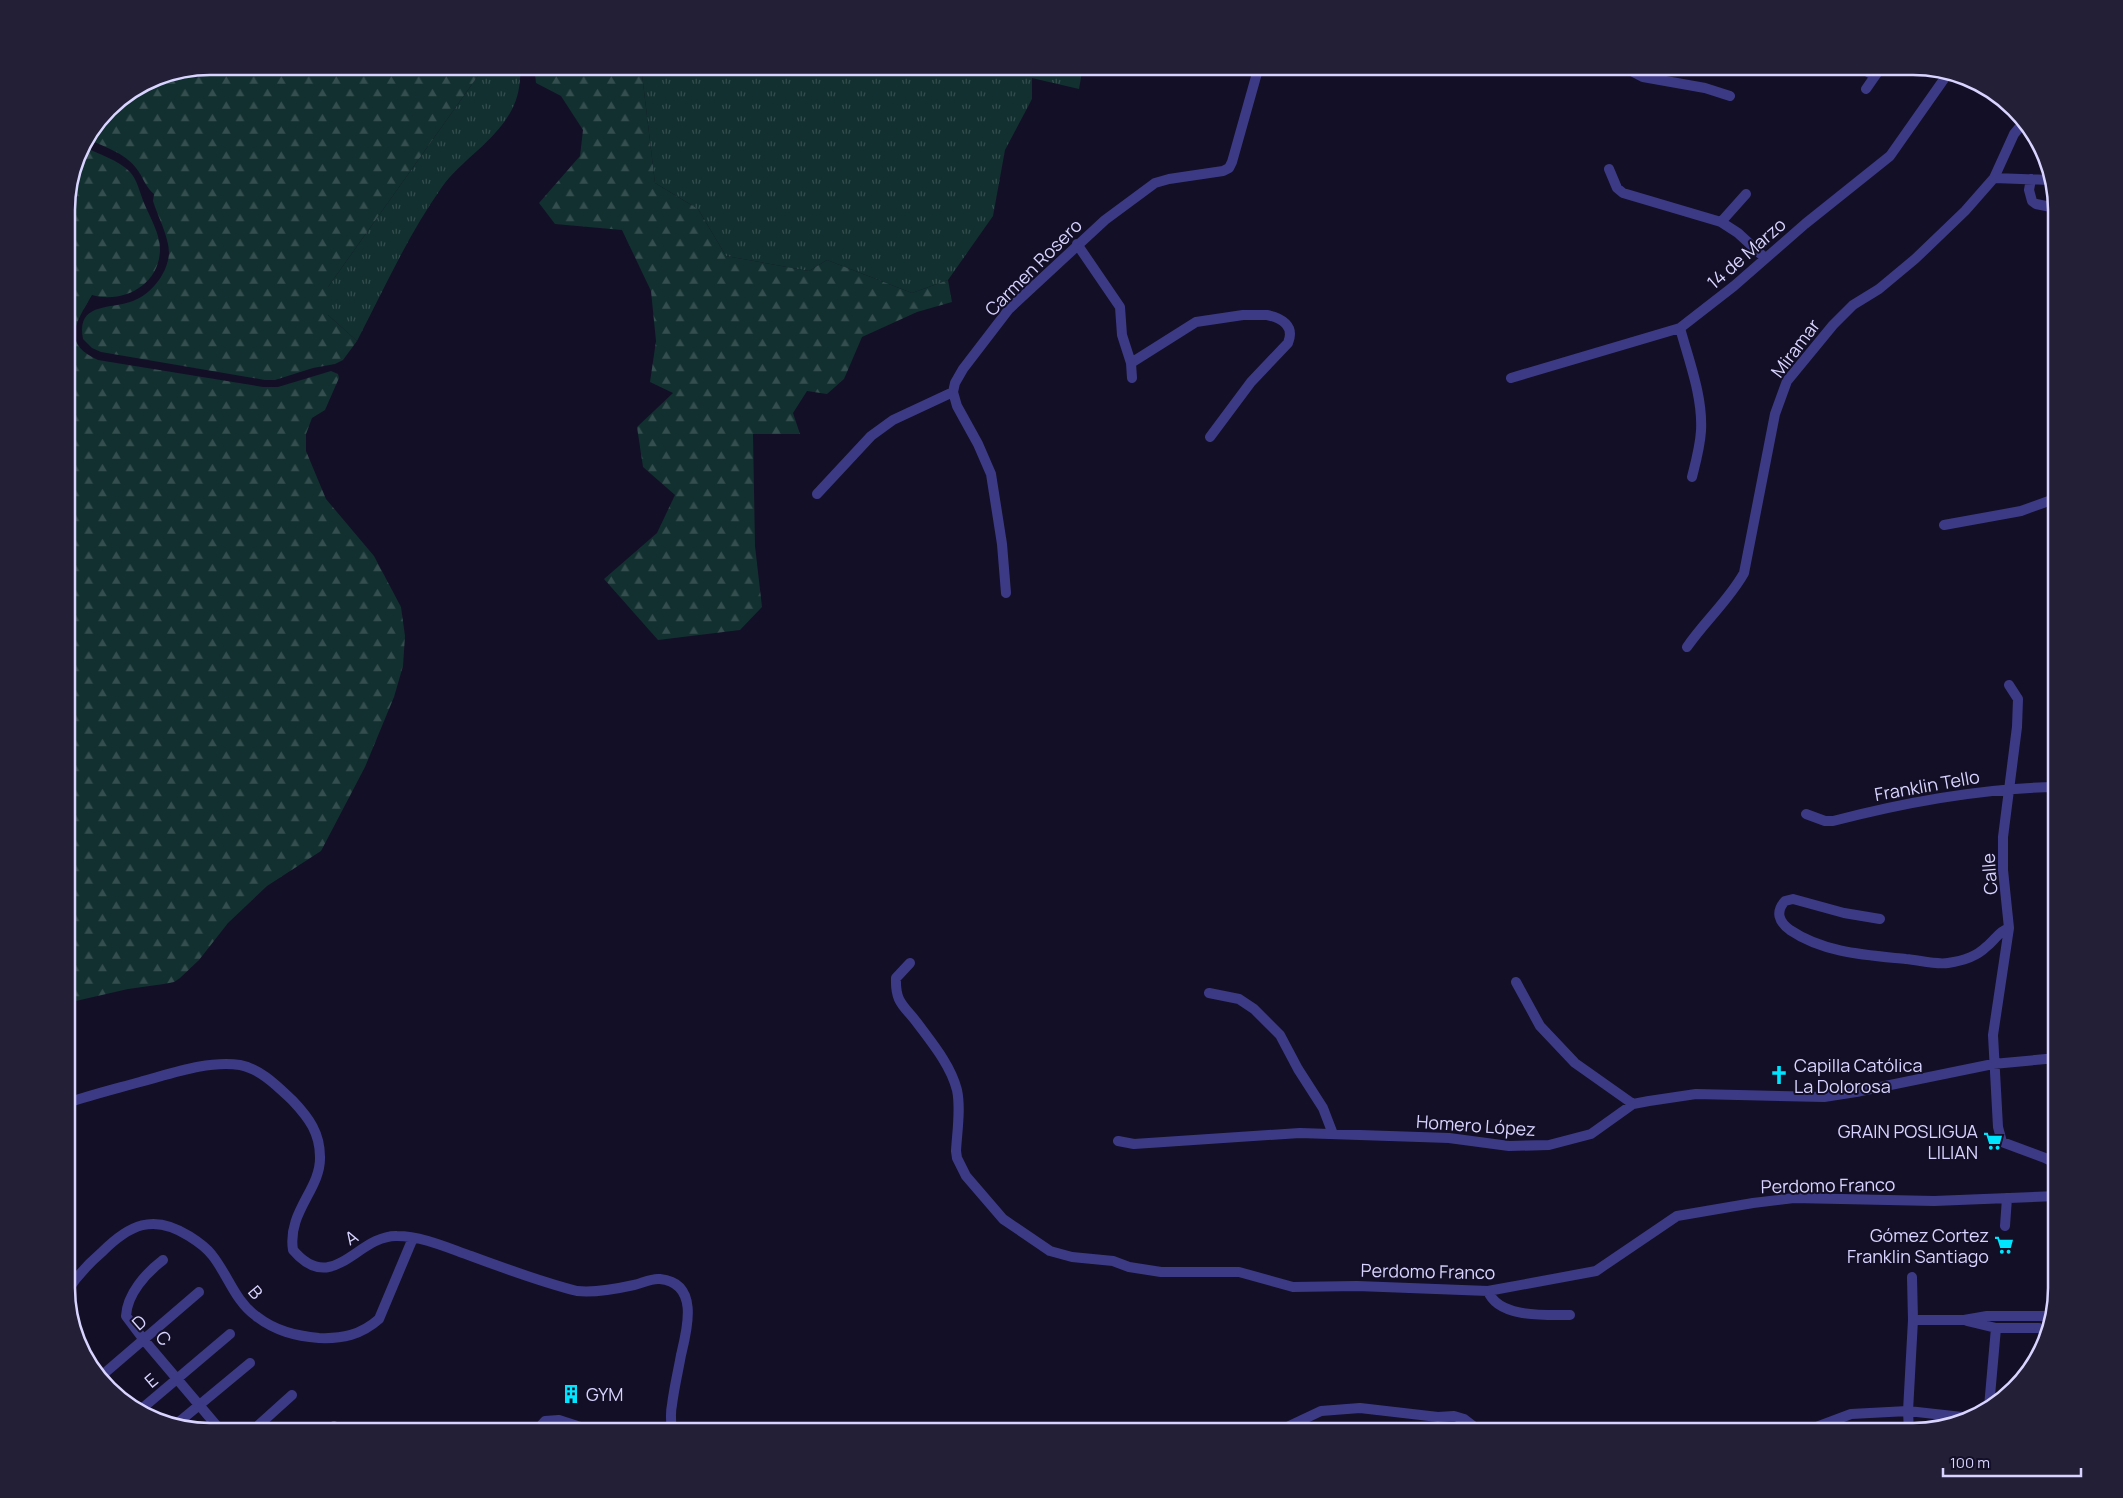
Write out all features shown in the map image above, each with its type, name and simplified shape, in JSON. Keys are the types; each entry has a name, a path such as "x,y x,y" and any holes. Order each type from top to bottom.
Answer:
{"street":[{"name":"Carmen Rosero","path":"953,392 963,369 1009,310 1104,220 1155,183 1169,179 1223,171 1228,168 1232,162 1245,120 1257,75"},
{"path":"1639,75 1705,88 1730,96"},
{"path":"1866,89 1875,76"},
{"name":"14 de Marzo","path":"1511,378 1680,328 1804,224 1890,156 1944,79"},
{"name":"Miramar","path":"1686,647 1699,629 1737,586 1744,573 1775,414 1787,381 1833,324 1853,305 1879,289 1915,259 1965,211 1994,178 2014,134 2019,127"},
{"path":"1610,169 1617,188 1623,193 1721,222 1738,233 1765,258"},
{"path":"1994,178 2044,180"},
{"path":"2031,180 2029,190 2032,201 2048,206"},
{"path":"1721,222 1746,194"},
{"path":"1077,244 1120,307 1123,339 1131,363 1132,378"},
{"path":"1131,363 1188,326 1204,320 1267,315 1285,322 1290,328 1291,336 1288,343 1252,382 1210,437"},
{"path":"1680,328 1700,412 1699,450 1692,477"},
{"path":"817,494 871,436 893,420 953,392 957,406 978,444 991,474 1002,544 1006,593"},
{"path":"1944,526 2021,511 2048,501"},
{"name":"Calle","path":"2009,685 2018,699 2017,728 2003,838 2003,870 2009,928 1993,1035 1993,1064 1998,1127 2002,1142 2048,1160"},
{"name":"Franklin Tello","path":"1806,814 1825,821 1833,821 1884,808 2010,788 2048,786"},
{"path":"1880,919 1844,913 1793,900 1784,901 1779,911 1779,919 1784,925 1802,938 1816,944 1853,953 1946,963 1976,956 2002,931 2009,928"},
{"name":"Perdomo Franco","path":"910,962 896,978 895,989 902,1007 917,1022 949,1069 957,1090 956,1151 957,1158 966,1176 1003,1219 1050,1250 1072,1257 1113,1261 1129,1267 1161,1272 1239,1272 1293,1287 1357,1286 1488,1291 1596,1271 1677,1216 1752,1203 1794,1198 1934,1201 2048,1196"},
{"path":"1516,982 1540,1026 1576,1063 1633,1104"},
{"path":"1209,993 1239,999 1254,1009 1280,1035 1323,1108 1333,1134"},
{"name":"Homero López","path":"1118,1141 1134,1144 1300,1133 1449,1138 1509,1146 1549,1145 1592,1134 1633,1104 1696,1094 1824,1097 1993,1064 2048,1059"},
{"name":"A","path":"75,1100 181,1072 224,1064 242,1066 262,1074 283,1092 312,1124 319,1142 320,1160 294,1224 292,1245 293,1250 298,1256 308,1264 321,1269 336,1266 381,1238 396,1236 439,1244 577,1291 593,1292 653,1279 669,1281 677,1285 682,1290 687,1303 689,1324 671,1407 672,1423"},
{"path":"2005,1226 2006,1198"},
{"name":"B","path":"75,1279 118,1236 137,1225 155,1223 171,1226 198,1242 212,1254 240,1300 255,1315 277,1330 309,1337 331,1339 353,1336 370,1327 378,1319 413,1238"},
{"name":"C","path":"163,1260 144,1276 127,1308 126,1316 215,1423"},
{"path":"1909,1423 1913,1320 1912,1277"},
{"path":"1488,1291 1492,1300 1506,1310 1570,1316"},
{"name":"D","path":"105,1373 199,1292"},
{"path":"1913,1320 1964,1320 1987,1316 2045,1316"},
{"path":"1964,1320 1996,1328 2039,1328"},
{"path":"1990,1399 1996,1328"},
{"name":"E","path":"145,1406 230,1334"},
{"path":"181,1419 250,1363"},
{"path":"261,1423 292,1395"},
{"path":"1296,1423 1321,1411 1360,1408 1438,1417 1454,1416 1469,1423"},
{"path":"1829,1423 1850,1414 1908,1411 1956,1416"},
{"path":"1438,1417 1440,1423"},
{"path":"543,1423 545,1421 559,1420 568,1423"}],"green space":[{"path":"201,75 479,75 328,287 328,315 357,341 343,360 335,364 313,368 275,380 265,380 101,352 92,348 83,339 82,327 84,319 89,313 104,307 130,302 144,295 157,283 168,261 169,247 153,201 154,194 126,158 93,142 108,121 121,108 142,93 158,85 184,78"},
{"path":"479,75 520,75 516,100 510,113 493,136 442,187 418,224 397,262 357,341 328,315 328,287"},
{"path":"535,75 642,75 655,183 698,209 726,256 809,271 827,260 912,293 948,280 952,302 917,312 862,337 844,379 827,394 807,391 793,413 800,434 753,434 755,546 762,607 740,630 658,640 604,579 657,533 675,495 643,467 637,427 673,393 650,382 656,341 651,291 622,230 555,224 539,203 580,156 583,130 561,96 536,83"},
{"path":"642,75 1081,75 1079,89 1032,78 1032,99 1005,150 993,216 948,280 912,293 827,260 809,271 726,256 698,209 655,183"},
{"path":"89,149 120,164 132,175 157,232 160,249 154,273 147,282 138,289 116,297 92,295 77,323 75,331 75,201 80,175"},
{"path":"75,339 86,353 98,360 263,387 278,387 331,371 338,374 339,378 325,410 312,418 306,434 306,451 326,499 374,556 401,607 405,636 403,666 394,697 365,767 321,851 267,886 228,923 199,960 180,978 174,982 128,989 75,1001"}],"place":[{"name":"Capilla Católica La Dolorosa","path":"1779,1075"},
{"name":"GRAIN POSLIGUA LILIAN","path":"1993,1141"},
{"name":"Gómez Cortez Franklin Santiago","path":"2004,1245"},
{"name":"GYM","path":"571,1394"}]}
